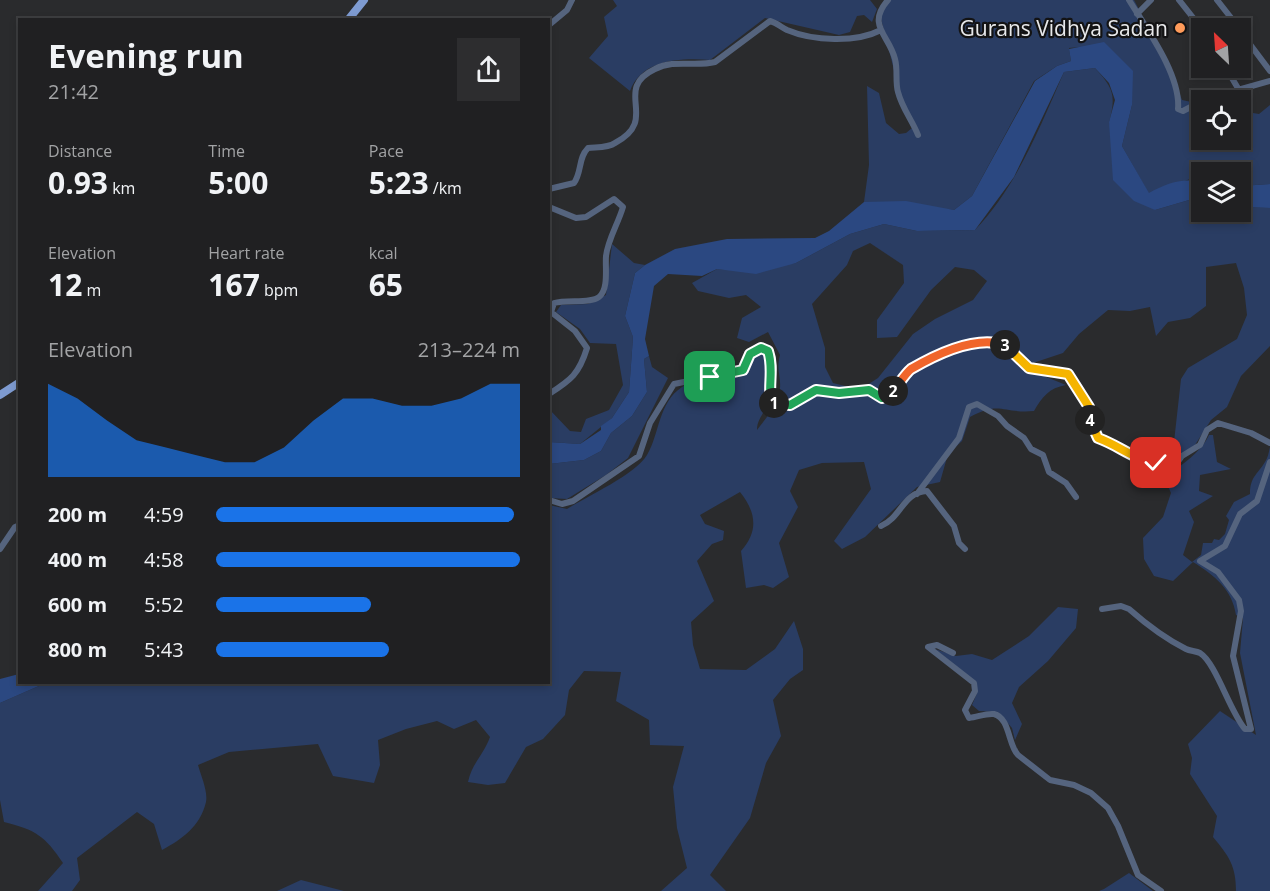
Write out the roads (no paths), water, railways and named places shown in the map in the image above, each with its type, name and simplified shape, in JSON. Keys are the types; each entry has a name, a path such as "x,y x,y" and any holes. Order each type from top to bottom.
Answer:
{"main road":[{"path":"350,18 364,0"},
{"path":"0,395 18,383"}],"street":[{"path":"550,23 562,15 572,0"},
{"path":"888,0 879,11 878,18 881,30 895,57 897,89 901,104 918,135"},
{"path":"1129,0 1154,39 1174,84 1179,100 1178,109 1184,111 1191,107"},
{"path":"1137,14 1151,0"},
{"path":"1179,0 1193,18"},
{"path":"1217,0 1231,18"},
{"path":"550,189 574,183 578,178 581,157 588,148 616,143 632,128 638,118 633,89 635,83 657,68 685,62 705,64 715,62 770,21 788,30 822,37 868,36 881,30"},
{"path":"1251,45 1270,71"},
{"path":"1232,78 1239,90 1270,81"},
{"path":"550,207 576,219 586,218 614,199 623,207 609,243 604,290 592,300 564,300 554,303 551,308 551,312 575,331 587,348 583,360 570,381 550,393"},
{"path":"550,500 562,504 573,501 639,456 650,423 674,384 743,370 750,354 761,348 768,351 772,361 771,402 790,405 816,390 839,393 869,390 882,398 892,392 910,370 943,351 999,343 1008,346 1029,368 1068,374 1089,407 1089,419 1098,438 1117,445 1135,459 1156,463 1167,469 1174,467 1182,456 1200,445 1208,430 1218,423 1251,433 1270,443"},
{"path":"917,494 959,438 969,407 977,404 991,411 1006,426 1020,434 1031,449 1042,455 1049,472 1066,483 1076,497"},
{"path":"1102,609 1121,606 1129,609 1170,640 1189,651 1200,653 1214,670 1239,722 1245,729 1251,729 1233,656 1241,611 1239,600 1218,572 1200,561 1225,546 1240,514 1257,501 1270,462"},
{"path":"881,526 896,517 902,503 924,490 930,493 954,526 959,543 965,549"},
{"path":"0,549 18,526"},
{"path":"953,653 937,645 928,647 974,683 975,691 965,710 969,718 993,714 1000,717 1007,730 1013,751 1050,780 1074,784 1091,793 1113,817 1138,875 1161,891"}],"place":[{"name":"Gurans Vidhya Sadan","path":"1180,28"}]}
